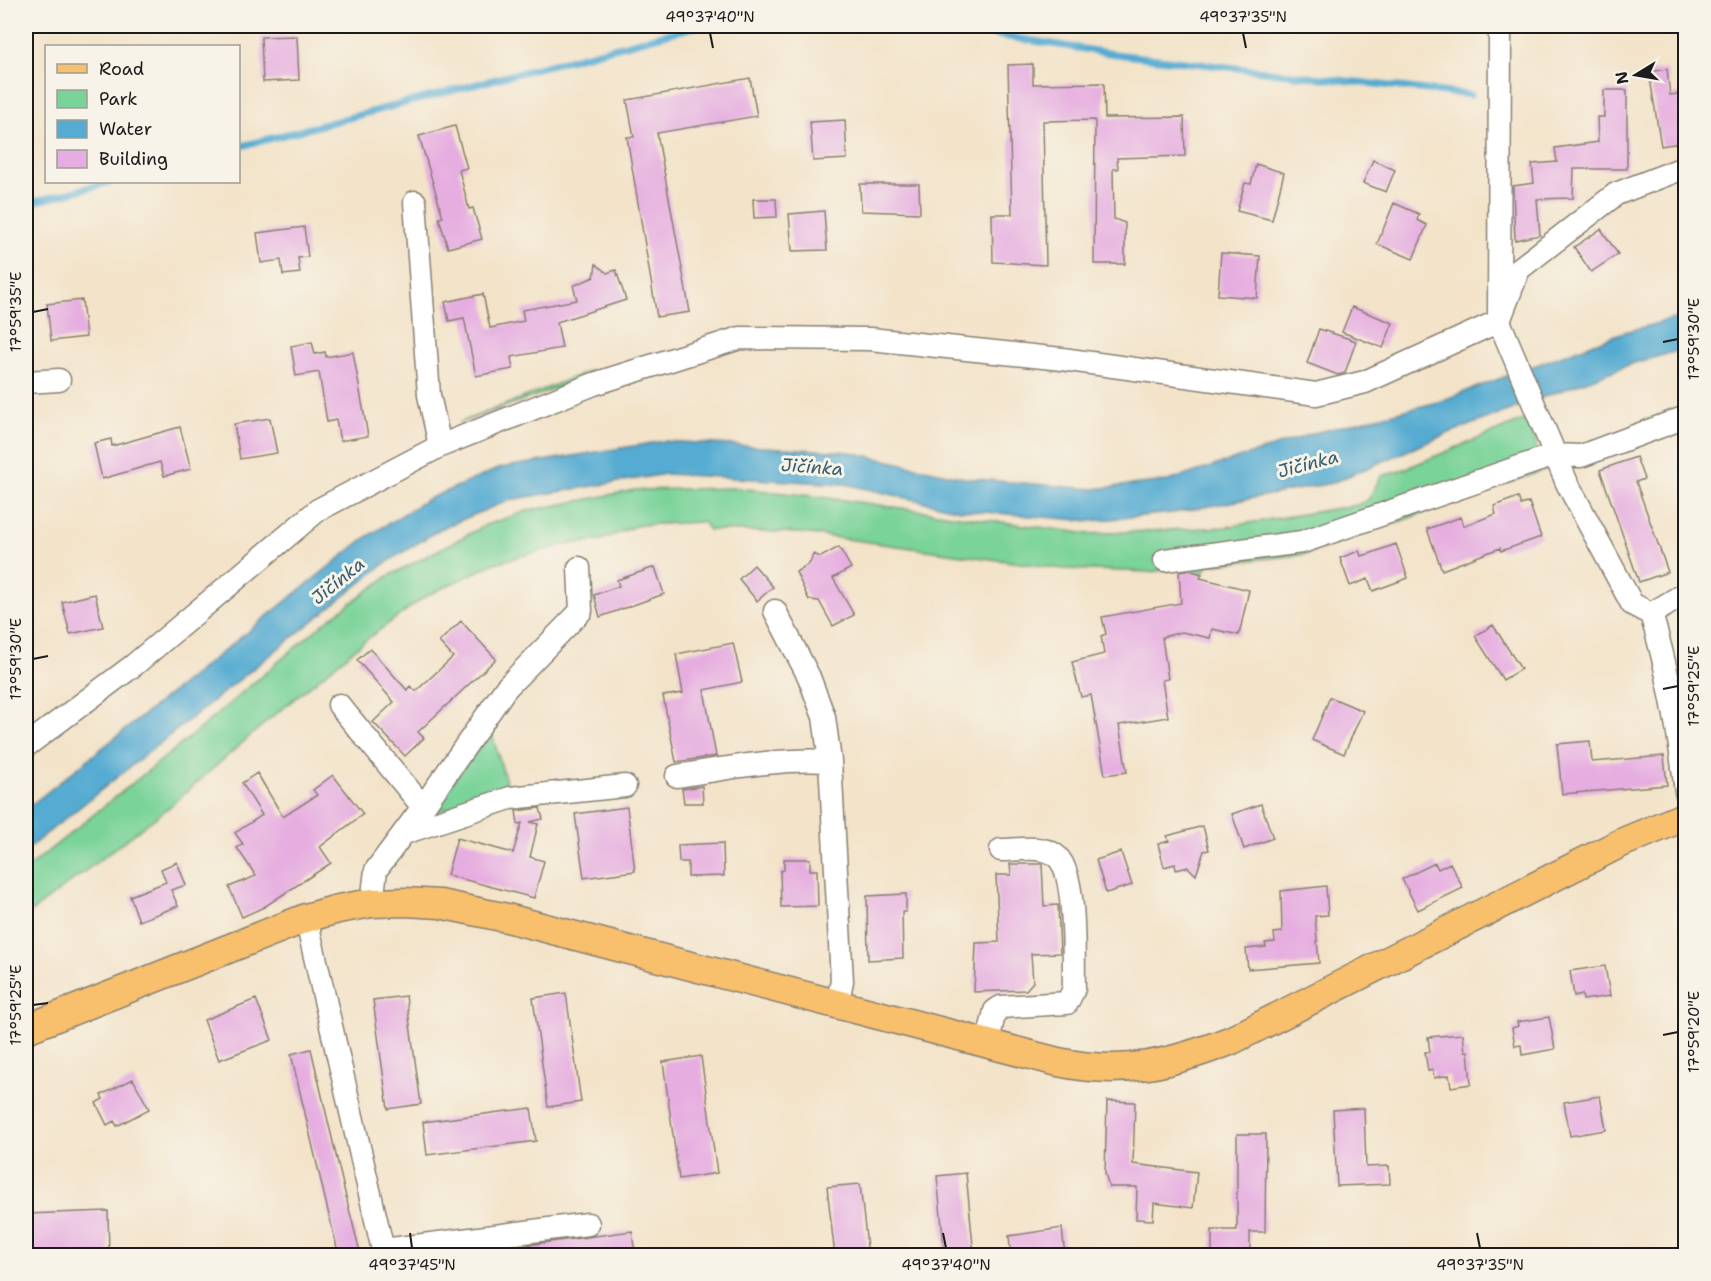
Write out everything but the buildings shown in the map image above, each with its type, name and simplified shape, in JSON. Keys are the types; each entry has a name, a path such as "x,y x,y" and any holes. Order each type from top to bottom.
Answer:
{"main road":[{"path":"26,1029 306,918 372,903 440,904 507,918 987,1045 1087,1068 1118,1070 1177,1060 1232,1040 1621,843 1686,816"}],"street":[{"path":"1500,26 1499,321 1550,446 1632,604 1651,614 1669,679 1680,738 1686,792"},
{"path":"26,746 134,665 318,510 441,446 594,384 740,338 870,339 1278,384 1316,394 1365,382 1499,321 1519,269 1616,194 1686,167"},
{"path":"414,202 429,395 441,446"},
{"path":"26,382 59,380"},
{"path":"1165,560 1302,542 1550,446 1581,456 1686,417"},
{"path":"372,903 376,870 506,688 581,611 579,568"},
{"path":"1651,614 1686,594"},
{"path":"774,611 809,677 824,717 830,761 843,981 837,1005"},
{"path":"339,705 423,807"},
{"path":"678,776 799,759 830,761"},
{"path":"404,833 510,798 625,786"},
{"path":"987,1045 995,1011 1001,1007 1067,1003 1074,989 1070,886 1065,864 1054,854 1045,850 1001,850"},
{"path":"306,918 383,1251 588,1224"}],"green space":[{"path":"592,370 592,376 459,423"},
{"path":"1526,419 1535,440 1542,471 1307,554 1208,565 1202,574 1178,568 1151,572 1064,569 803,533 709,530 703,522 638,525 601,540 563,545 495,563 426,596 366,640 266,722 168,808 26,916 26,869 190,737 325,622 387,577 486,525 527,511 635,490 738,488 821,497 1089,534 1225,527 1357,505 1368,500 1381,476 1397,472"},
{"path":"491,731 509,792 428,814"}],"water":[{"name":"Jičínka","path":"1685,316 1685,349 1631,364 1449,433 1332,483 1173,513 1090,521 960,510 845,484 666,474 509,500 440,529 384,564 26,850 26,809 365,538 426,500 500,468 664,441 850,452 965,478 1093,489 1168,481 1318,432 1438,402 1621,333"}],"waterway":[{"path":"240,146 697,26"},
{"path":"941,26 1115,54 1470,95"},
{"path":"26,204 106,183"}]}
